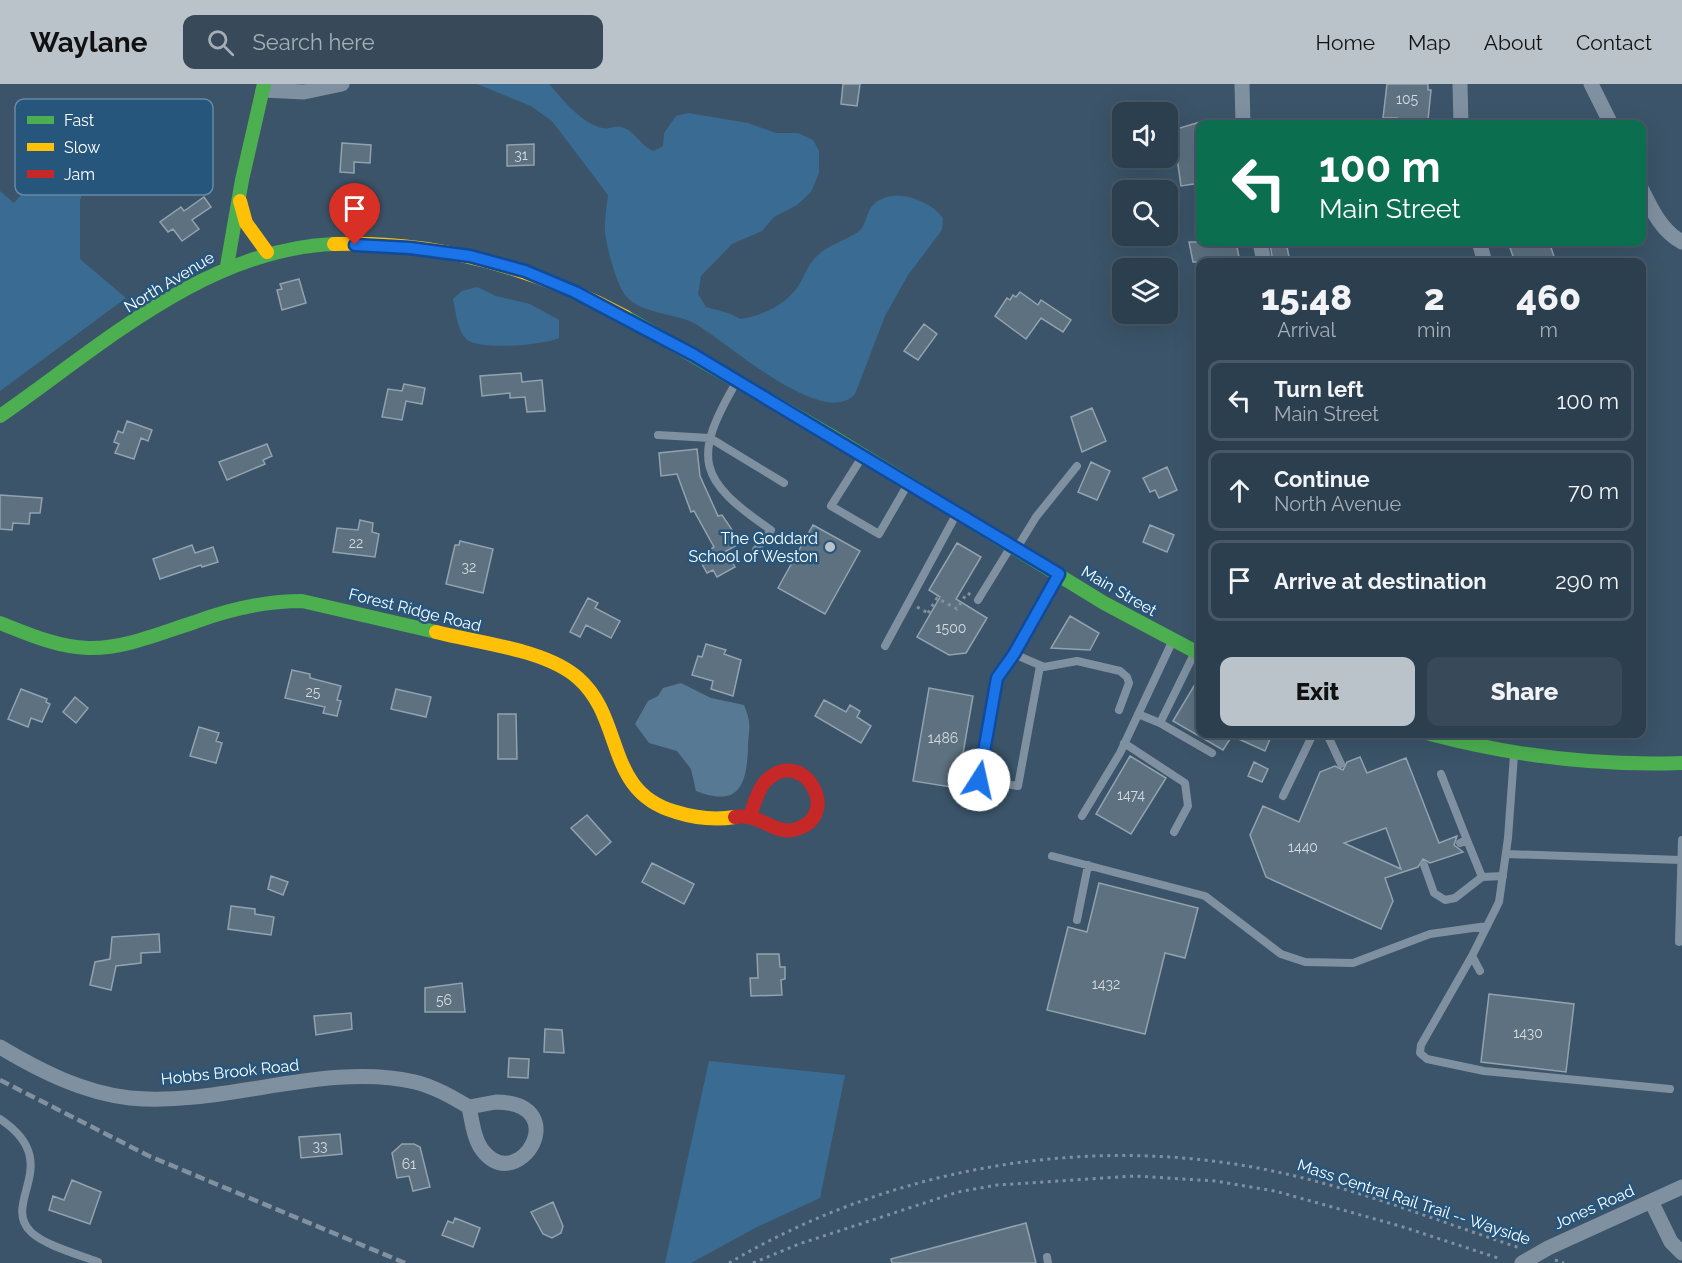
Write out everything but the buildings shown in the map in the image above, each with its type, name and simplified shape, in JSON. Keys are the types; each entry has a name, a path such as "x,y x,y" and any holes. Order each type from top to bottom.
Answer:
{"main road":[{"path":"227,266 239,197 264,87"},
{"path":"239,197 246,223 267,252"},
{"name":"North Avenue","path":"0,416 167,300 227,266 267,252 308,246 372,245 456,253 497,262 575,292 738,380 931,497"},
{"name":"Main Street","path":"931,497 1173,641 1196,652"},
{"name":"Forest Ridge Road","path":"0,623 64,645 99,648 132,641 248,606 294,600 324,604 527,655 563,667 586,686 598,702 630,778 644,797 666,809 686,814 724,818 750,816 776,828 796,830 808,824 816,813 818,792 811,780 800,773 781,772 764,782 750,816"},
{"path":"1447,738 1514,754 1610,764 1682,763"}],"street":[{"path":"264,87 304,92 342,84"},
{"path":"1242,84 1243,120"},
{"path":"1460,84 1461,120"},
{"path":"1591,84 1609,120"},
{"path":"1646,197 1661,224 1669,234 1682,242"},
{"name":"Hobbs Brook Road","path":"0,1047 49,1074 83,1087 130,1098 182,1097 380,1077 427,1086 469,1107"},
{"path":"507,1102 526,1110 536,1127 532,1147 518,1160 509,1162 491,1158 479,1144 469,1107 507,1102"},
{"name":"Jones Road","path":"1522,1263 1682,1187"},
{"path":"1651,1201 1671,1242 1682,1252"}],"lane":[{"path":"738,380 717,415 710,438 710,466 716,485 732,502 771,530 756,550"},
{"path":"658,435 710,438 784,483"},
{"path":"863,456 831,506 879,534 909,484"},
{"path":"978,600 1036,517 1077,466"},
{"path":"885,646 957,513"},
{"path":"1040,666 1018,786 979,780 997,678 1014,654 1059,574"},
{"path":"1082,816 1124,743 1173,641"},
{"path":"1014,654 1040,666 1077,661 1120,671 1127,677 1129,683 1119,710"},
{"path":"1160,723 1196,657"},
{"path":"1138,714 1160,723 1212,753"},
{"path":"1283,796 1311,738"},
{"path":"1329,738 1341,764"},
{"path":"1124,743 1185,783 1188,806 1174,832"},
{"path":"1514,754 1506,854 1499,902 1472,956 1421,1045 1420,1053 1427,1059 1484,1071 1670,1089"},
{"path":"1441,774 1463,842 1482,877"},
{"path":"1682,840 1679,942 1682,941"},
{"path":"1506,854 1681,860"},
{"path":"1052,856 1205,896 1277,951 1305,962 1353,963 1430,934 1487,926"},
{"path":"1424,865 1434,893 1445,900 1455,898 1482,877 1503,876"},
{"path":"1077,920 1088,866"},
{"path":"1472,956 1480,971"},
{"path":"0,1119 22,1137 30,1150 31,1165 22,1207 27,1227 41,1239 98,1262"}],"path":[{"path":"910,603 929,613 937,598 957,609 967,593 978,600"},
{"name":"Mass Central Rail Trail -- Wayside","path":"729,1263 825,1215 920,1183 1016,1163 1125,1156 1191,1159 1282,1173 1384,1202 1537,1254"},
{"path":"753,1263 799,1244 958,1192 997,1185 1135,1176 1215,1181 1275,1191 1400,1226 1501,1259"}],"shaded area":[{"path":"477,84 549,84 573,110 588,122 605,128 626,129 654,151 663,146 664,133 676,116 688,113 748,123 776,133 798,133 813,140 819,151 819,173 811,192 797,205 774,217 762,231 732,244 701,276 698,294 706,307 740,319 765,312 780,304 794,292 815,258 858,232 871,207 882,199 891,196 911,198 937,211 943,218 942,230 908,275 885,316 855,394 840,402 821,401 798,392 774,379 694,323 649,310 632,302 619,284 607,246 605,218 608,195 552,121 531,106"},
{"path":"0,191 14,203 20,195 82,195 80,200 80,259 126,298 0,391"},
{"path":"477,287 496,296 530,304 559,320 559,338 526,345 497,346 473,343 466,339 459,325 453,299 462,291"},
{"path":"681,683 711,698 744,705 749,723 747,763 742,783 730,795 722,797 696,791 691,769 677,751 649,743 635,724 648,701 658,696 663,688"},
{"path":"709,1061 845,1075 820,1198 757,1227 691,1263 665,1263"}],"railway":[{"path":"0,1080 149,1156 405,1263"}],"traffic: fast":[{"path":"227,266 242,180 264,84"},
{"path":"0,416 116,332 199,282 242,263 287,250 334,244"},
{"path":"626,317 830,435 1104,603 1196,652"},
{"path":"0,623 54,643 102,648 142,640 234,610 275,602 302,601 436,632"},
{"path":"1446,738 1555,758 1618,763 1682,763"}],"traffic: slow":[{"path":"240,201 246,223 267,252"},
{"path":"334,244 373,244 449,252 521,271 557,284 626,317"},
{"path":"436,632 510,648 548,660 564,668 578,678 593,695 603,713 626,772 637,788 653,802 691,816 735,817"}],"traffic: jam":[{"path":"735,817 752,818 779,829 793,830 809,823 816,812 817,799 813,786 804,776 792,771 779,772 762,786 750,816"}],"place":[{"name":"The Goddard School of Weston","path":"830,547"}],"route":[{"path":"355,245 456,253 525,271 575,292 738,380 1059,574 1014,654 997,678 979,780"}]}
